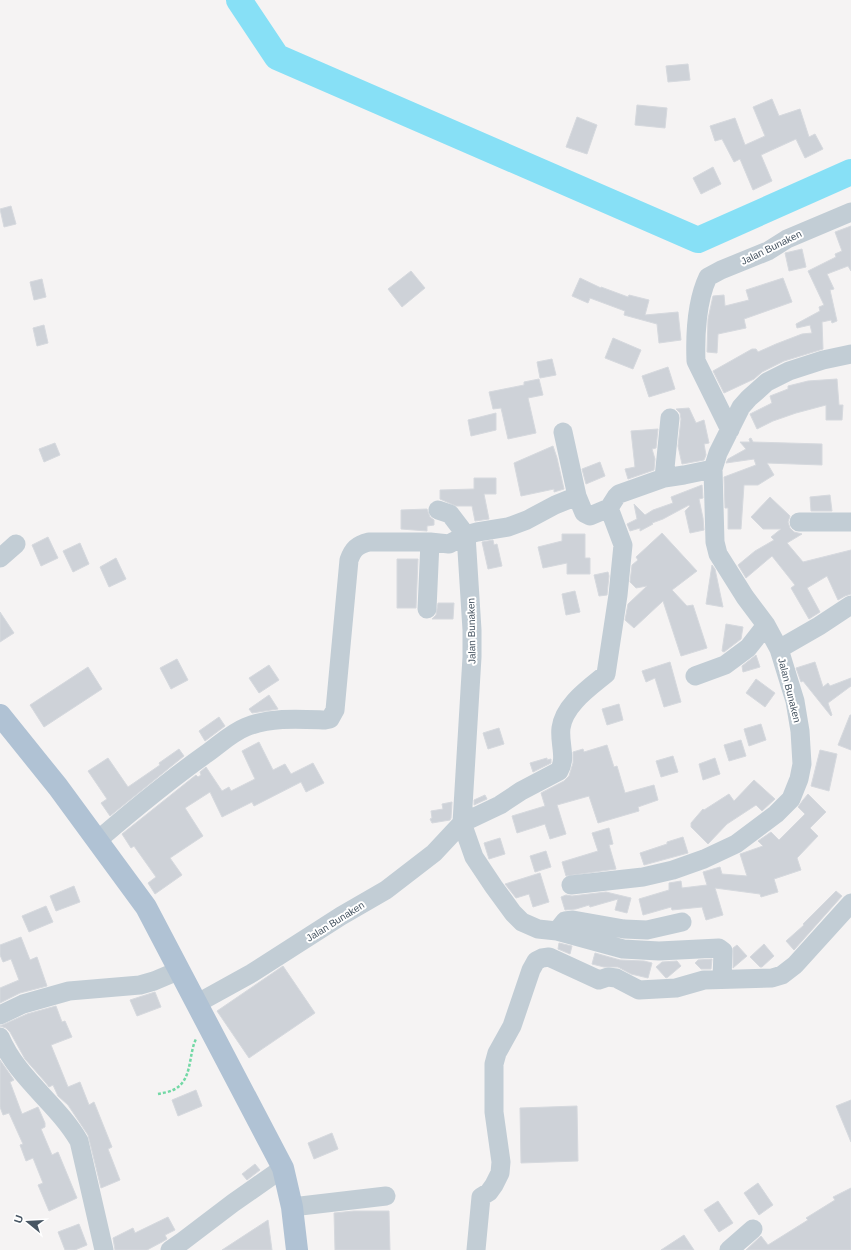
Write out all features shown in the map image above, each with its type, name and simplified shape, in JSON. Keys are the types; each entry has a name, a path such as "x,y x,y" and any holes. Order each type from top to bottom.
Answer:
{"main road":[{"path":"0,715 58,787 146,907 283,1168 292,1207 297,1250"}],"street":[{"name":"Jalan Bunaken","path":"730,430 696,361 700,303 708,277 721,270 768,251 787,239 851,212"},
{"name":"Jalan Bunaken","path":"571,884 642,877 673,870 736,844 776,814 791,799 799,779 802,764 802,750 795,701 779,649 766,625 745,597 718,554 715,542 713,468 718,453 741,407 767,382 788,371 834,357 851,354"},
{"path":"664,478 670,418"},
{"path":"563,432 577,496 582,509 586,515 590,516 609,508 616,496 619,494 664,478 713,468"},
{"path":"98,840 184,769 227,738 246,727 285,719 325,720 330,718 335,710 349,560 352,551 359,545 369,542 430,542 449,544 477,532 508,527 527,520 555,505 577,496"},
{"name":"Jalan Bunaken","path":"201,1011 252,973 341,916 386,890 434,853 462,822 500,805 521,791 560,771 563,765 561,728 566,715 577,698 606,674 618,595 623,545 609,508"},
{"path":"438,510 450,514 466,536"},
{"path":"799,522 851,522"},
{"name":"Jalan Bunaken","path":"462,822 472,657 472,630 466,536"},
{"path":"428,609 430,542"},
{"path":"0,558 16,544"},
{"path":"779,649 851,605"},
{"path":"695,676 725,665 731,661 748,648 766,625"},
{"path":"462,822 470,841 474,857 513,913 522,922 538,929 557,931 623,949 659,951 719,948 723,951 722,980"},
{"path":"476,1250 481,1197 489,1192 500,1173 501,1162 494,1112 494,1064 497,1053 512,1026 536,960 549,957 599,980 608,977 616,978 639,990 676,988 704,980 772,978 782,975 795,965 851,903"},
{"path":"557,931 565,921 573,920 624,929 647,930 682,922"},
{"path":"0,1015 23,1004 69,991 140,985 180,970"},
{"path":"0,1037 4,1046 29,1081 72,1129 79,1141 104,1250"},
{"path":"170,1250 232,1203 283,1168"},
{"path":"292,1207 386,1196"},
{"path":"729,1250 753,1229"}],"path":[{"path":"158,1094 175,1089 185,1080 201,1011"}],"building":[{"path":"688,64 690,80 668,82 666,66"},
{"path":"772,99 779,116 800,109 809,137 815,134 823,149 805,158 796,139 761,155 772,181 753,190 740,159 734,162 722,139 715,141 710,126 735,118 745,145 765,136 753,107"},
{"path":"637,105 667,108 665,128 635,125"},
{"path":"577,117 597,125 587,154 566,147"},
{"path":"713,167 721,184 701,194 693,178"},
{"path":"11,206 16,224 4,227 0,209"},
{"path":"851,226 851,271 848,266 827,274 834,289 830,290 837,321 832,323 831,320 822,322 823,349 784,361 762,372 754,379 724,393 713,371 752,349 756,349 758,352 802,334 812,333 810,325 797,328 796,324 820,311 819,307 824,305 808,271 836,257 835,254 842,251 835,232"},
{"path":"802,249 806,267 789,271 785,253"},
{"path":"411,271 425,288 402,307 388,289"},
{"path":"580,278 601,288 628,297 629,295 649,300 645,315 678,312 681,340 659,343 657,324 624,315 625,311 590,298 588,303 572,296"},
{"path":"783,278 792,302 744,319 746,328 718,334 717,353 707,352 708,319 713,296 724,295 725,306 749,300 746,290"},
{"path":"42,279 46,297 34,300 30,282"},
{"path":"44,325 48,343 37,346 33,328"},
{"path":"613,338 641,350 633,369 605,358"},
{"path":"552,359 556,375 540,378 537,362"},
{"path":"668,367 675,389 649,397 642,376"},
{"path":"539,379 543,395 528,398 536,433 508,439 501,408 493,409 489,392 524,385 524,382"},
{"path":"837,379 839,405 843,405 842,420 826,420 826,405 773,421 757,429 750,414 772,403 770,396 788,389 788,386 808,381"},
{"path":"689,408 696,423 704,420 709,443 704,444 706,455 704,460 682,464 678,446 681,419 680,413 676,409"},
{"path":"496,413 496,430 471,436 468,420"},
{"path":"658,429 656,448 652,449 655,459 654,470 628,479 625,469 635,467 631,431"},
{"path":"751,438 753,442 822,444 822,465 767,463 774,475 758,485 744,485 741,529 728,529 728,508 725,508 724,477 756,465 754,459 726,463 728,459 746,449 740,442 750,442 749,439"},
{"path":"55,443 60,455 44,462 39,449"},
{"path":"553,446 564,489 554,492 554,489 521,496 514,463"},
{"path":"600,462 605,476 586,484 582,469"},
{"path":"474,478 496,478 496,494 484,494 489,519 475,521 472,506 456,506 440,499 440,490 474,489"},
{"path":"702,485 703,498 699,499 704,530 690,533 685,511 690,506 689,505 663,519 652,523 653,524 640,531 640,528 630,531 627,524 637,519 634,504 645,515 653,510 673,503 671,497"},
{"path":"830,495 832,511 811,511 810,497"},
{"path":"770,497 790,516 788,522 790,528 794,532 802,534 787,543 803,562 851,550 851,594 838,600 827,576 807,588 820,612 809,619 791,588 795,585 772,556 746,578 738,565 755,551 774,540 771,537 781,529 763,529 751,517"},
{"path":"427,509 430,517 434,520 434,525 427,526 427,531 401,529 401,510"},
{"path":"662,533 697,571 672,590 687,606 693,605 707,648 681,656 663,601 634,628 625,620 628,604 647,586 636,588 630,582 632,565 638,560 636,557"},
{"path":"562,534 585,534 585,558 590,558 590,574 567,574 567,563 543,568 538,547 562,541"},
{"path":"48,537 58,558 41,566 32,545"},
{"path":"493,540 494,545 497,544 502,566 488,569 482,542"},
{"path":"80,543 89,564 73,572 63,551"},
{"path":"116,558 126,579 109,587 100,567"},
{"path":"397,559 418,559 416,608 397,608"},
{"path":"712,565 715,569 723,607 706,604"},
{"path":"608,572 607,595 599,596 594,575"},
{"path":"575,591 580,612 566,615 562,594"},
{"path":"438,603 454,603 453,619 432,619 436,615"},
{"path":"0,612 14,633 0,642"},
{"path":"726,624 743,627 741,639 724,652 722,651"},
{"path":"756,655 760,667 743,672 742,666"},
{"path":"177,659 188,680 171,689 160,668"},
{"path":"670,662 681,702 664,707 655,678 646,682 642,671"},
{"path":"815,662 823,687 828,683 830,686 851,678 851,686 828,703 831,716 803,681 801,682 796,668"},
{"path":"269,665 279,680 259,693 249,678"},
{"path":"88,667 102,689 44,727 30,705"},
{"path":"756,679 775,693 765,707 746,693"},
{"path":"269,695 278,709 252,713 249,709"},
{"path":"619,704 623,720 607,725 602,709"},
{"path":"851,715 851,750 838,745"},
{"path":"219,717 225,726 205,741 199,731"},
{"path":"761,724 766,740 749,746 744,729"},
{"path":"499,728 504,744 488,749 483,733"},
{"path":"741,740 746,756 729,761 724,745"},
{"path":"259,742 273,770 285,764 291,774 313,763 324,783 306,792 301,782 254,806 252,802 222,817 210,792 185,808 203,836 170,858 182,875 155,894 148,883 156,877 134,846 131,848 122,834 196,775 198,777 201,775 200,772 206,767 222,791 229,787 231,791 255,779 242,751"},
{"path":"607,745 614,767 617,766 625,793 654,785 658,800 638,807 639,811 598,823 589,796 557,805 566,834 550,839 545,824 517,833 512,816 545,806 541,793 564,781 569,776 573,763 573,752 583,749 584,752"},
{"path":"179,749 184,756 110,816 101,803 107,799 88,771 108,758 128,787 160,765 159,763"},
{"path":"820,750 837,754 829,791 811,786"},
{"path":"673,756 678,772 661,777 656,761"},
{"path":"547,758 547,760 551,759 551,763 533,772 530,763"},
{"path":"715,758 720,774 703,780 699,764"},
{"path":"754,780 775,799 762,811 756,805 727,824 708,844 691,827 691,823 703,809 704,810 729,794 734,801"},
{"path":"808,794 826,812 810,828 818,836 797,858 801,870 774,879 778,892 761,897 760,894 715,888 723,915 706,920 702,907 672,910 671,907 643,915 639,899 669,890 669,883 681,881 682,888 707,885 703,872 720,867 722,874 747,876 740,854 763,846 758,841 771,832 779,840 805,814 798,807"},
{"path":"485,795 487,799 474,805 474,800"},
{"path":"452,802 450,820 432,823 430,819 432,818 431,811 443,809 442,804"},
{"path":"609,828 613,844 609,845 616,869 566,876 562,862 598,851 592,833"},
{"path":"683,837 688,853 644,865 640,853"},
{"path":"500,838 505,854 489,859 484,843"},
{"path":"546,851 551,867 535,872 530,856"},
{"path":"540,873 549,902 533,907 529,894 516,898 505,884"},
{"path":"74,886 80,902 56,911 50,896"},
{"path":"836,891 842,896 794,950 786,941 804,925 803,924"},
{"path":"606,892 631,898 627,913 615,910 618,899 590,907 589,905 576,909 565,910 561,897 566,895 572,896"},
{"path":"46,906 53,922 29,932 22,916"},
{"path":"21,937 30,960 37,957 47,986 20,993 0,1003 0,988 19,980 11,959 3,962 0,955 0,945"},
{"path":"559,943 572,946 570,954 558,949"},
{"path":"764,944 774,956 762,967 760,967 750,957"},
{"path":"737,945 747,956 733,968 733,948"},
{"path":"595,953 620,960 644,961 652,963 648,978 631,974 618,967 604,967 592,964"},
{"path":"712,959 711,969 701,969 695,963 698,960"},
{"path":"677,961 681,966 666,978 656,967 662,962"},
{"path":"283,966 315,1013 249,1058 217,1011"},
{"path":"155,992 161,1007 137,1016 130,1000"},
{"path":"56,1006 62,1022 65,1021 72,1037 51,1045 68,1087 80,1082 89,1105 94,1102 112,1147 108,1149 120,1180 101,1188 88,1135 68,1105 58,1096 53,1085 49,1087 25,1059 10,1032 6,1028 0,1026 27,1014"},
{"path":"0,1060 14,1080 10,1082 22,1114 38,1107 45,1123 45,1127 41,1129 52,1155 58,1152 77,1198 49,1211 38,1185 43,1183 33,1158 26,1161 20,1145 23,1144 9,1113 3,1115 0,1107"},
{"path":"196,1090 202,1106 178,1116 172,1100"},
{"path":"851,1100 851,1142 836,1106"},
{"path":"577,1106 578,1161 521,1163 520,1108"},
{"path":"332,1133 338,1149 314,1159 308,1143"},
{"path":"255,1164 260,1170 247,1180 242,1174"},
{"path":"758,1183 773,1205 759,1215 744,1193"},
{"path":"851,1188 851,1250 746,1250 761,1236 768,1245 808,1220 806,1218 835,1200 833,1197"},
{"path":"718,1201 733,1223 719,1232 704,1210"},
{"path":"354,1211 389,1211 390,1250 335,1250 334,1213"},
{"path":"168,1217 175,1230 165,1235 167,1239 147,1250 115,1250 113,1238 133,1228 135,1233"},
{"path":"268,1220 272,1250 222,1250"},
{"path":"79,1224 87,1245 75,1250 65,1250 58,1232"},
{"path":"684,1235 694,1250 661,1250"}],"waterway":[{"path":"239,0 277,57 698,240 851,172"}]}
